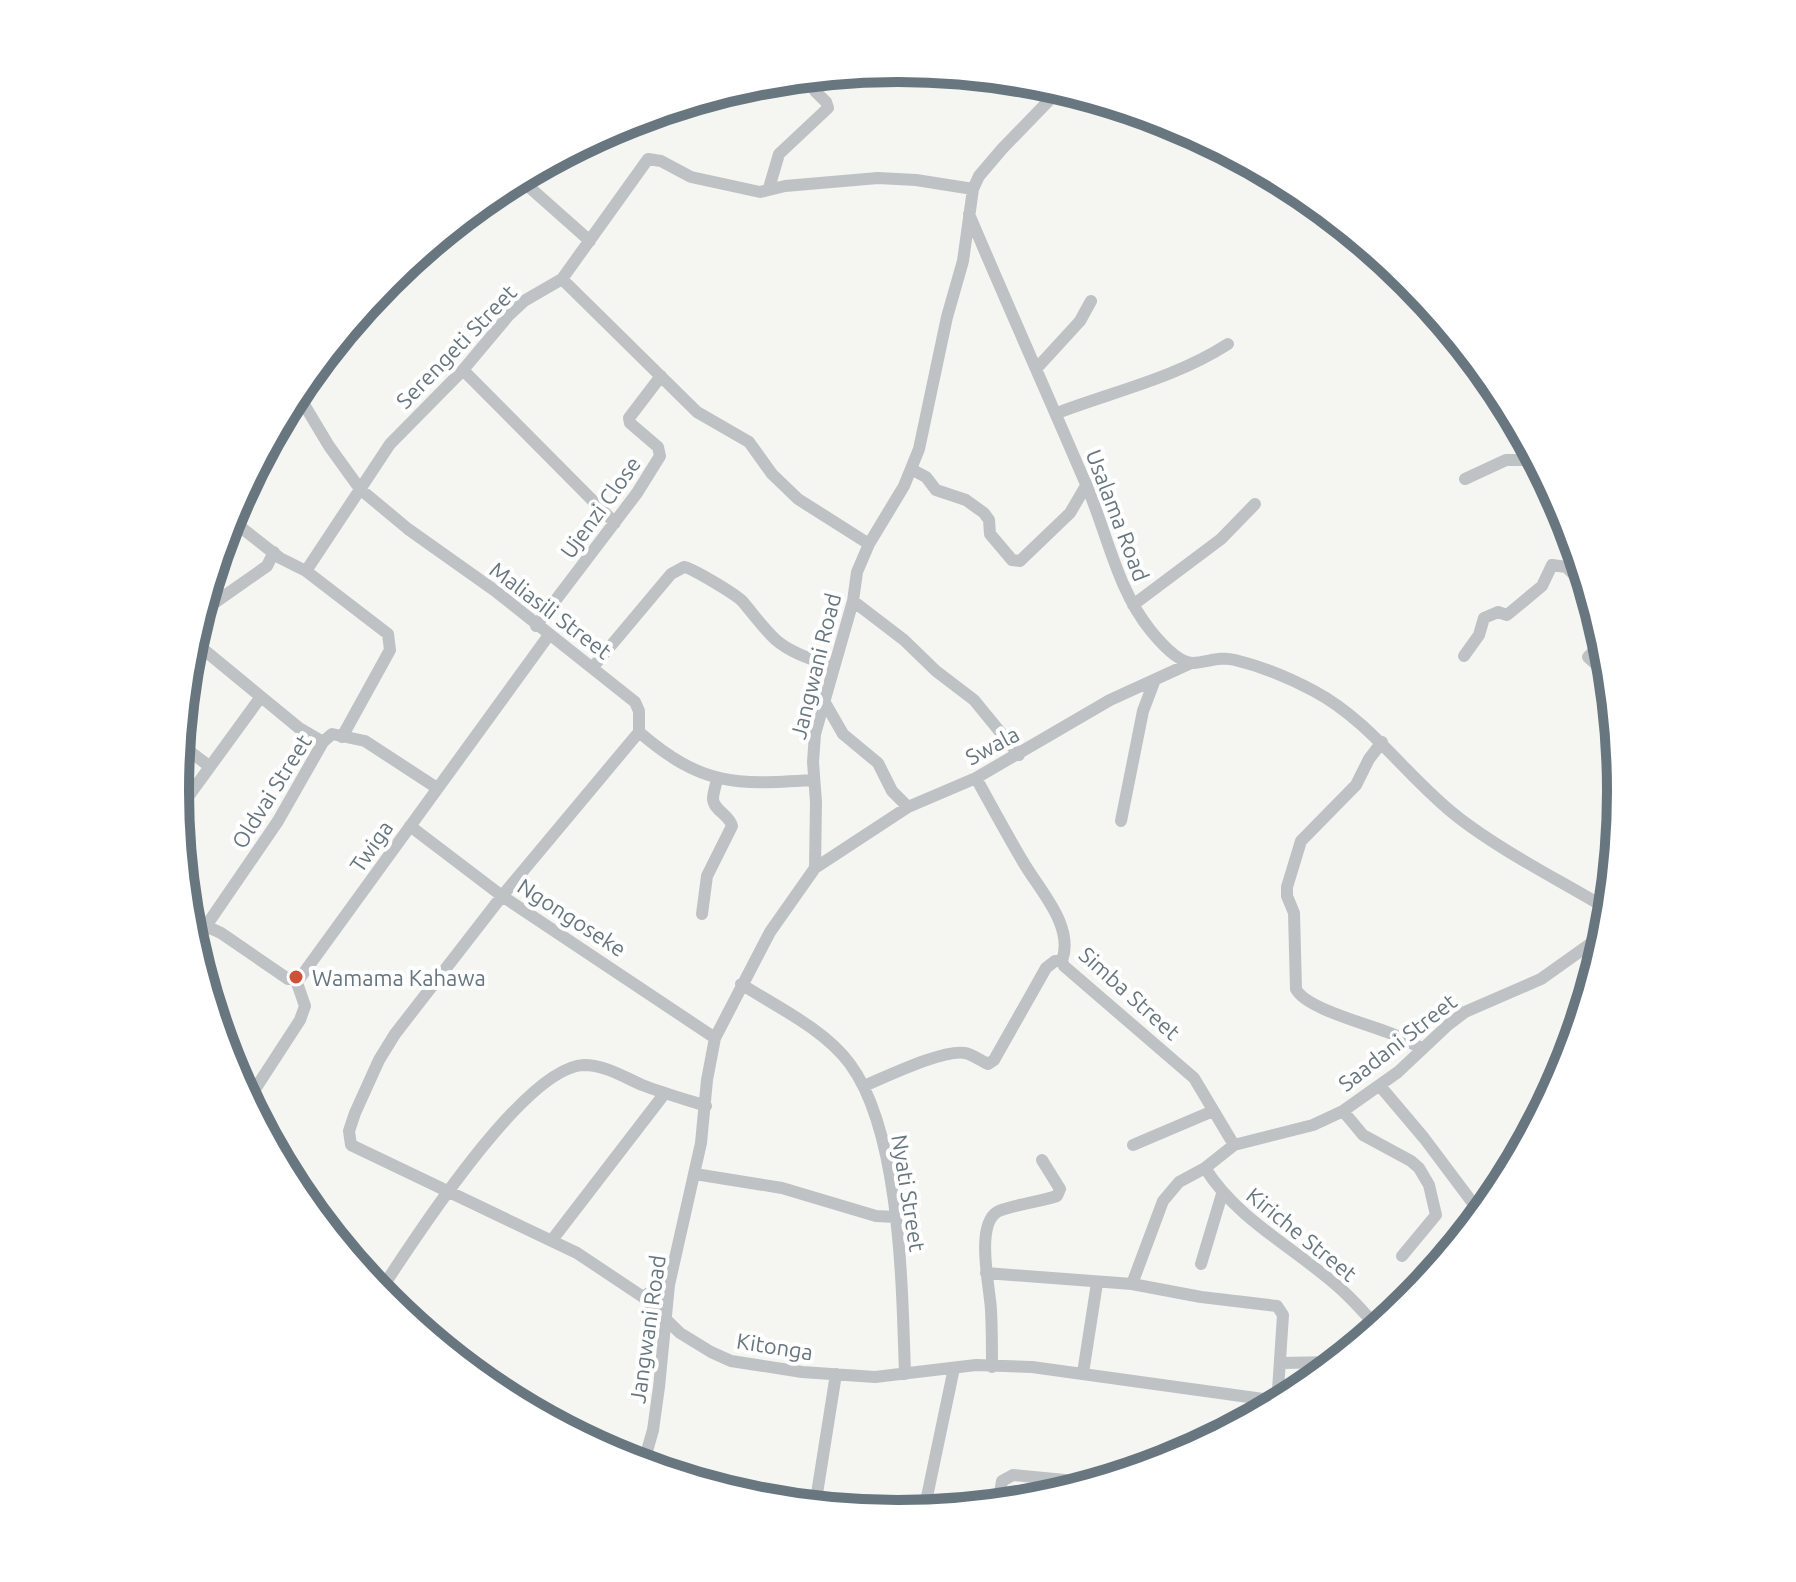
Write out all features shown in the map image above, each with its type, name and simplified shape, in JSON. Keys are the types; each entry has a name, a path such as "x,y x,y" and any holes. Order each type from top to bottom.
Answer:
{"street":[{"path":"769,188 779,154 828,108 815,91"},
{"name":"Jangwani Road","path":"646,1453 653,1430 669,1285 695,1174 715,1038 770,932 815,868 815,734 853,601 857,572 869,544 904,486 919,449 947,317 963,261 973,189 979,176 1002,149 1050,99"},
{"name":"Serengeti Street","path":"306,571 390,444 463,370 524,301 562,279 648,159 661,161 691,177 760,192 769,188 878,178 973,189"},
{"path":"528,186 590,241"},
{"name":"Usalama Road","path":"968,212 1087,484 1125,590 1163,643 1178,657 1191,663"},
{"path":"562,279 697,412 749,442 772,474 798,499 869,544"},
{"path":"1036,369 1080,321 1091,301"},
{"path":"1057,413 1172,374 1202,361 1228,344"},
{"path":"463,370 615,523"},
{"name":"Ujenzi Close","path":"536,626 615,523 660,456 658,447 630,423 629,418 661,376"},
{"name":"Maliasili Street","path":"304,404 360,489 635,702 639,711 639,732"},
{"path":"1465,479 1506,460 1525,460"},
{"path":"911,469 926,477 936,490 966,500 984,513 989,520 990,534 1012,560 1020,561 1070,513 1087,484"},
{"path":"1133,605 1221,539 1255,504"},
{"path":"241,527 280,558 306,571 378,625 390,639 388,655 342,737"},
{"path":"214,603 267,566 274,552"},
{"path":"1464,656 1479,635 1484,618 1498,612 1507,615 1542,586 1552,565 1566,567 1572,573"},
{"path":"593,667 671,574 684,567 695,570 740,599 776,640 834,667"},
{"path":"853,601 974,700 1019,755"},
{"name":"Twiga","path":"296,980 303,975 549,635"},
{"path":"204,650 260,698 323,742"},
{"path":"1191,663 1216,658 1232,659 1274,670 1318,693 1382,742 1459,818 1598,903"},
{"name":"Swala","path":"815,868 908,807 976,778 1110,700 1191,663"},
{"path":"1121,821 1143,711 1154,682"},
{"path":"189,795 260,698"},
{"path":"824,701 843,734 878,763 892,791 908,807"},
{"path":"639,732 666,755 697,773 717,779 750,783 813,780"},
{"name":"Kitonga","path":"639,732 502,896 395,1034 379,1060 349,1131 351,1145 552,1240 643,1297 694,1342 731,1361 802,1372 875,1377 976,1365 1032,1367 1263,1398"},
{"name":"Oldvai Street","path":"201,919 278,821 323,742 332,734 365,741 437,788"},
{"path":"1382,742 1356,785 1301,841 1297,850 1287,887 1294,913 1296,989 1302,997 1334,1012 1422,1048"},
{"path":"191,752 209,766"},
{"name":"Simba Street","path":"976,778 1024,865 1045,894 1061,927 1064,956 1082,983 1194,1078 1234,1145"},
{"path":"702,914 707,876 732,826 730,819 713,801 717,779"},
{"name":"Ngongoseke","path":"410,826 502,896 715,1038"},
{"path":"203,928 221,933 284,977 296,980 305,1006 300,1020 255,1089"},
{"path":"864,1086 935,1058 959,1053 966,1053 988,1064 994,1060 1046,968 1064,956 1078,940"},
{"name":"Saadani Street","path":"1132,1284 1163,1201 1179,1182 1205,1168 1234,1145 1313,1125 1343,1111 1380,1086 1465,1012 1541,979 1590,944"},
{"name":"Nyati Street","path":"741,984 823,1036 849,1062 864,1086 887,1158 895,1217 905,1374"},
{"path":"387,1281 448,1193 501,1127 541,1085 570,1067 601,1067 706,1106"},
{"path":"1380,1086 1474,1204"},
{"path":"552,1240 665,1093"},
{"path":"1133,1145 1213,1111"},
{"path":"1343,1111 1363,1135 1411,1161 1429,1185 1436,1215 1402,1256"},
{"path":"992,1367 986,1238 992,1216 1002,1210 1057,1196 1060,1189 1042,1160"},
{"name":"Kiriche Street","path":"1205,1168 1222,1194 1342,1290 1370,1319"},
{"path":"695,1174 782,1188 876,1216 895,1217"},
{"path":"1201,1264 1222,1194"},
{"name":"Kitonga","path":"986,1273 1132,1284 1201,1297 1277,1306 1283,1315 1278,1389"},
{"path":"1083,1373 1097,1283"},
{"path":"643,1297 659,1286 669,1285"},
{"path":"1280,1363 1317,1362"},
{"path":"927,1499 954,1368"},
{"path":"817,1495 836,1374"},
{"path":"1000,1492 1002,1481 1013,1475 1064,1480"}],"place":[{"name":"Wamama Kahawa","path":"296,977"}]}
